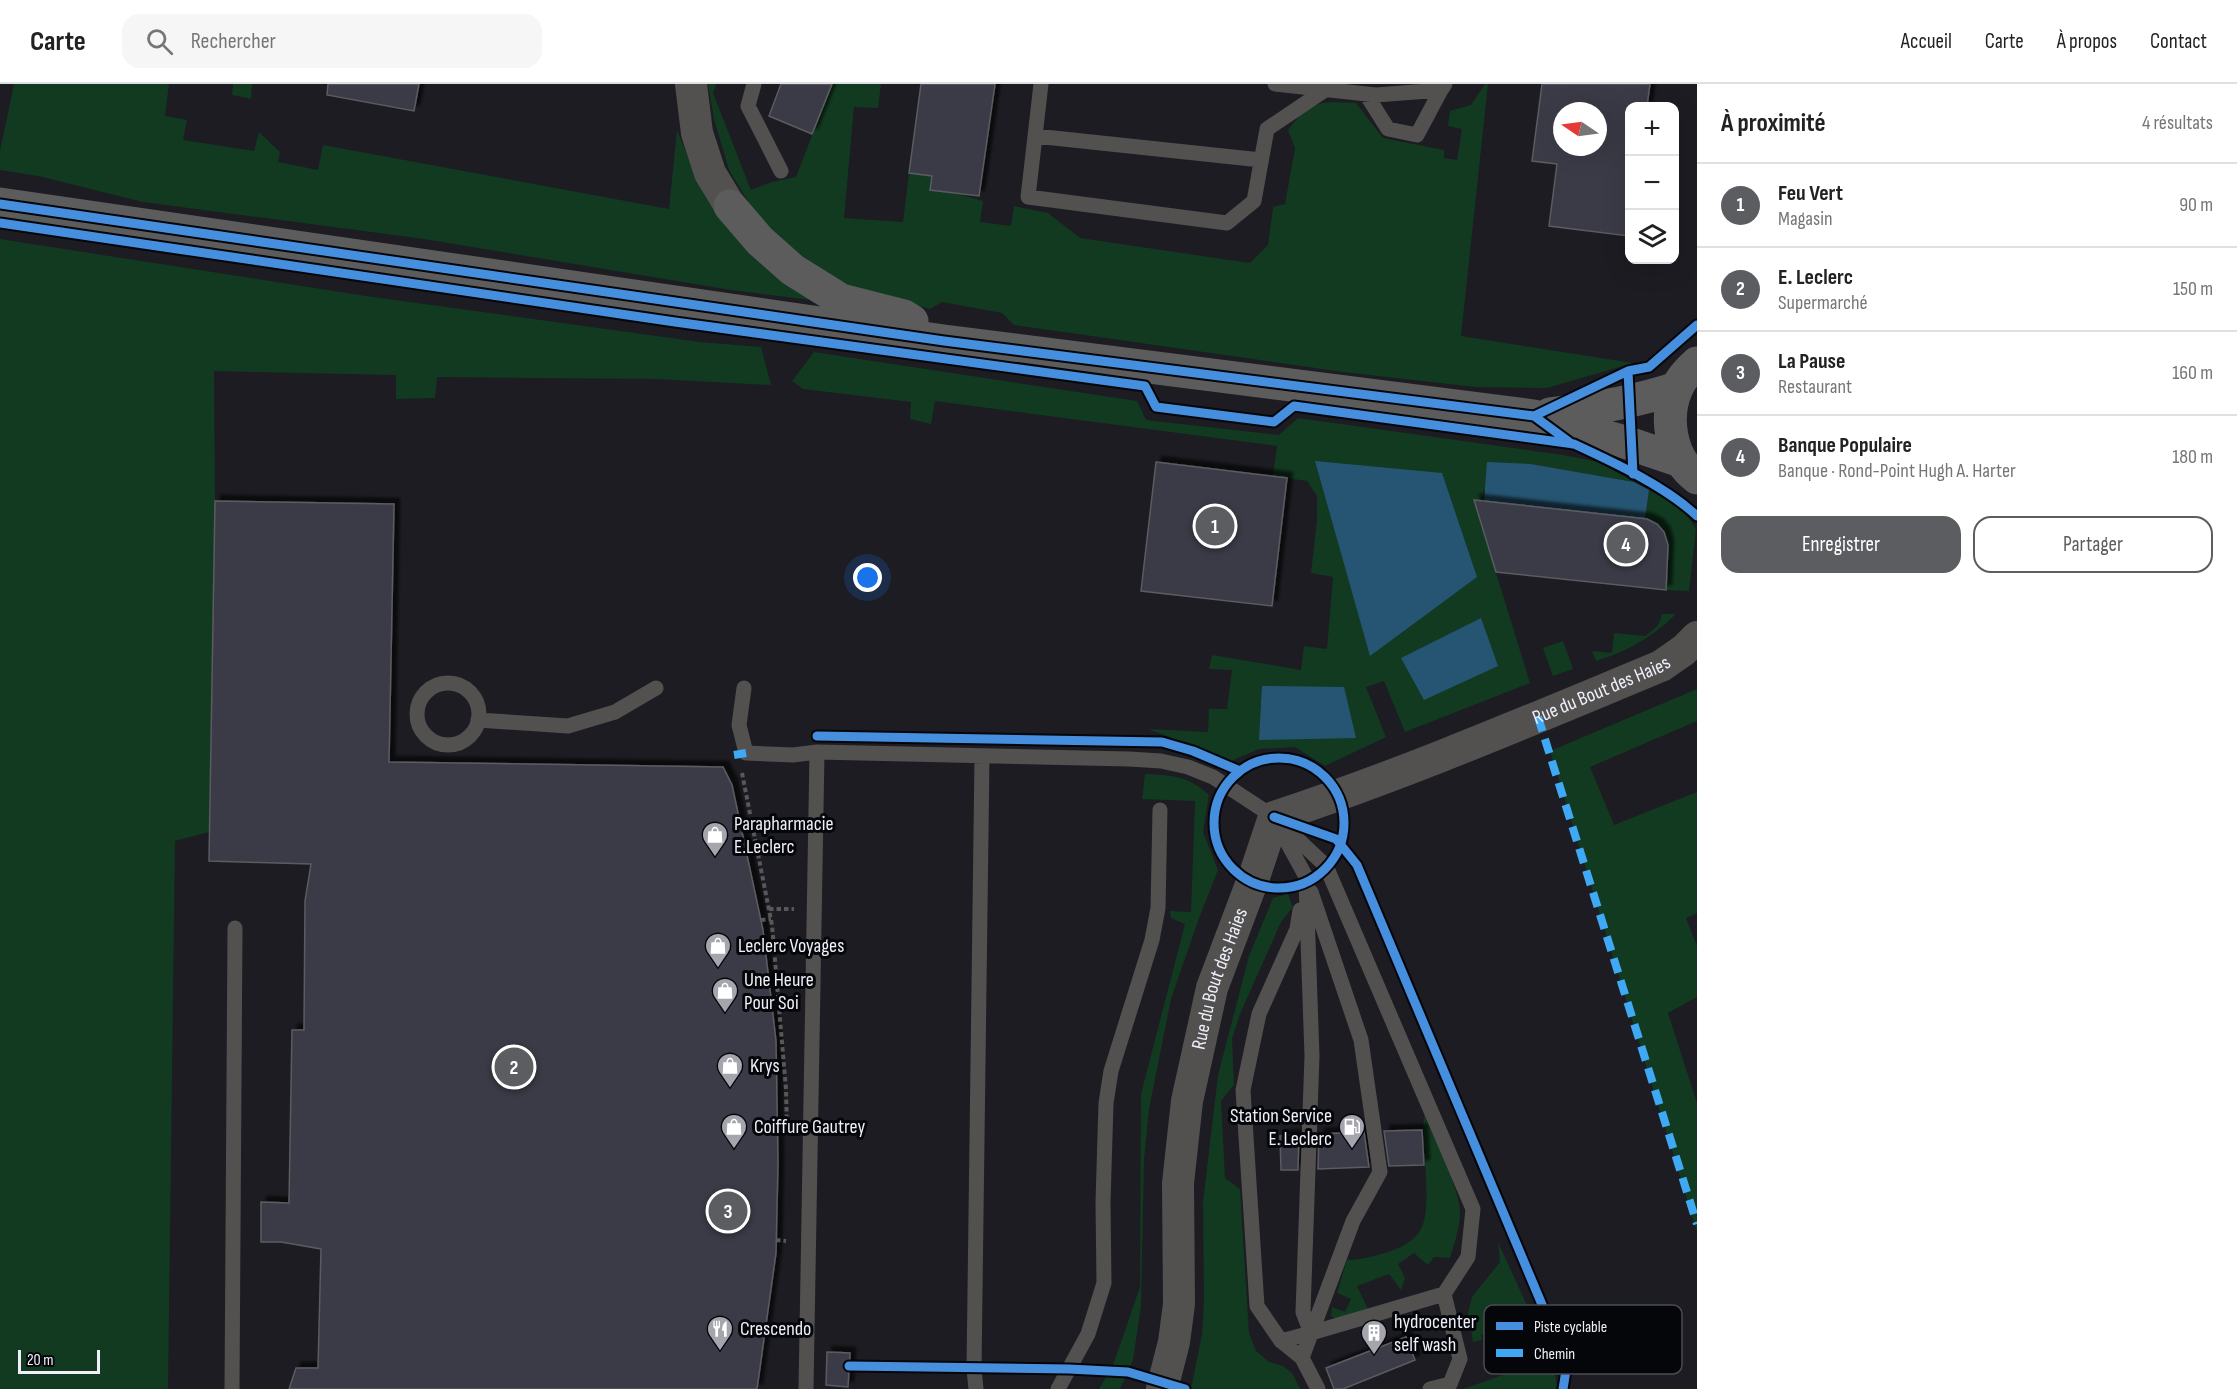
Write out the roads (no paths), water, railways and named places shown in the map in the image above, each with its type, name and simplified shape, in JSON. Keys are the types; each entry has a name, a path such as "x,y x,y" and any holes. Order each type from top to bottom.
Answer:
{"main road":[{"path":"0,204 944,341 1534,416 1622,441 1689,469"},
{"path":"730,206 760,241 793,270 841,300 904,316 944,341"},
{"path":"1689,469 1671,437 1670,413 1677,388 1686,373 1697,363"},
{"path":"1534,416 1606,407 1677,388"}],"street":[{"path":"691,85 697,133 710,173 730,206"},
{"name":"Rue du Bout des Haies","path":"1162,1389 1174,1342 1179,1304 1178,1184 1189,1090 1212,988 1274,817 1488,737 1661,666 1684,650 1697,637"}],"lane":[{"path":"754,84 748,106 781,171"},
{"path":"1041,84 1028,196 1227,223 1254,201 1267,129 1325,90"},
{"path":"1275,84 1376,95 1443,87"},
{"path":"1366,94 1388,129 1417,135 1443,87"},
{"path":"1035,136 1261,160"},
{"path":"450,682 468,689 475,698 479,708 478,720 468,737 459,743 437,744 422,732 417,722 417,707 427,690 440,683 450,682"},
{"path":"478,720 568,726 615,712 656,688"},
{"path":"744,688 739,725 746,753 793,755 818,752 1161,761 1188,767 1214,777 1274,817 1326,867 1473,1209 1468,1257 1444,1294 1281,1341"},
{"path":"806,1389 818,752"},
{"path":"976,1389 974,1360 982,757"},
{"path":"1058,1389 1088,1334 1104,1283 1103,1202 1106,1103 1111,1071 1152,939 1158,908 1160,810"},
{"path":"1274,817 1305,875 1361,1040 1380,1172 1353,1221 1302,1358"},
{"path":"1305,875 1312,1056 1303,1312 1311,1333"},
{"path":"1305,875 1297,929 1259,1014 1243,1090 1257,1306 1281,1341 1302,1358 1318,1389"},
{"path":"232,1389 235,928"},
{"path":"1430,1389 1450,1383 1460,1359 1444,1294"}],"water":[{"path":"1315,461 1442,473 1477,577 1370,656"},
{"path":"1487,462 1531,464 1634,482 1649,490 1645,519 1484,501"},
{"path":"1481,618 1498,666 1424,700 1401,658"},
{"path":"1262,686 1344,687 1356,738 1259,740"}],"place":[{"name":"Feu Vert","path":"1215,526"},
{"name":"Banque Populaire","path":"1626,544"},
{"name":"Parapharmacie E.Leclerc","path":"715,858"},
{"name":"Leclerc Voyages","path":"718,969"},
{"name":"Une Heure Pour Soi","path":"725,1014"},
{"name":"E. Leclerc","path":"514,1067"},
{"name":"Krys","path":"730,1089"},
{"name":"Coiffure Gautrey","path":"734,1150"},
{"name":"Station Service E. Leclerc","path":"1352,1150"},
{"name":"La Pause","path":"728,1211"},
{"name":"Crescendo","path":"720,1352"},
{"name":"hydrocenter self wash","path":"1374,1356"}]}
